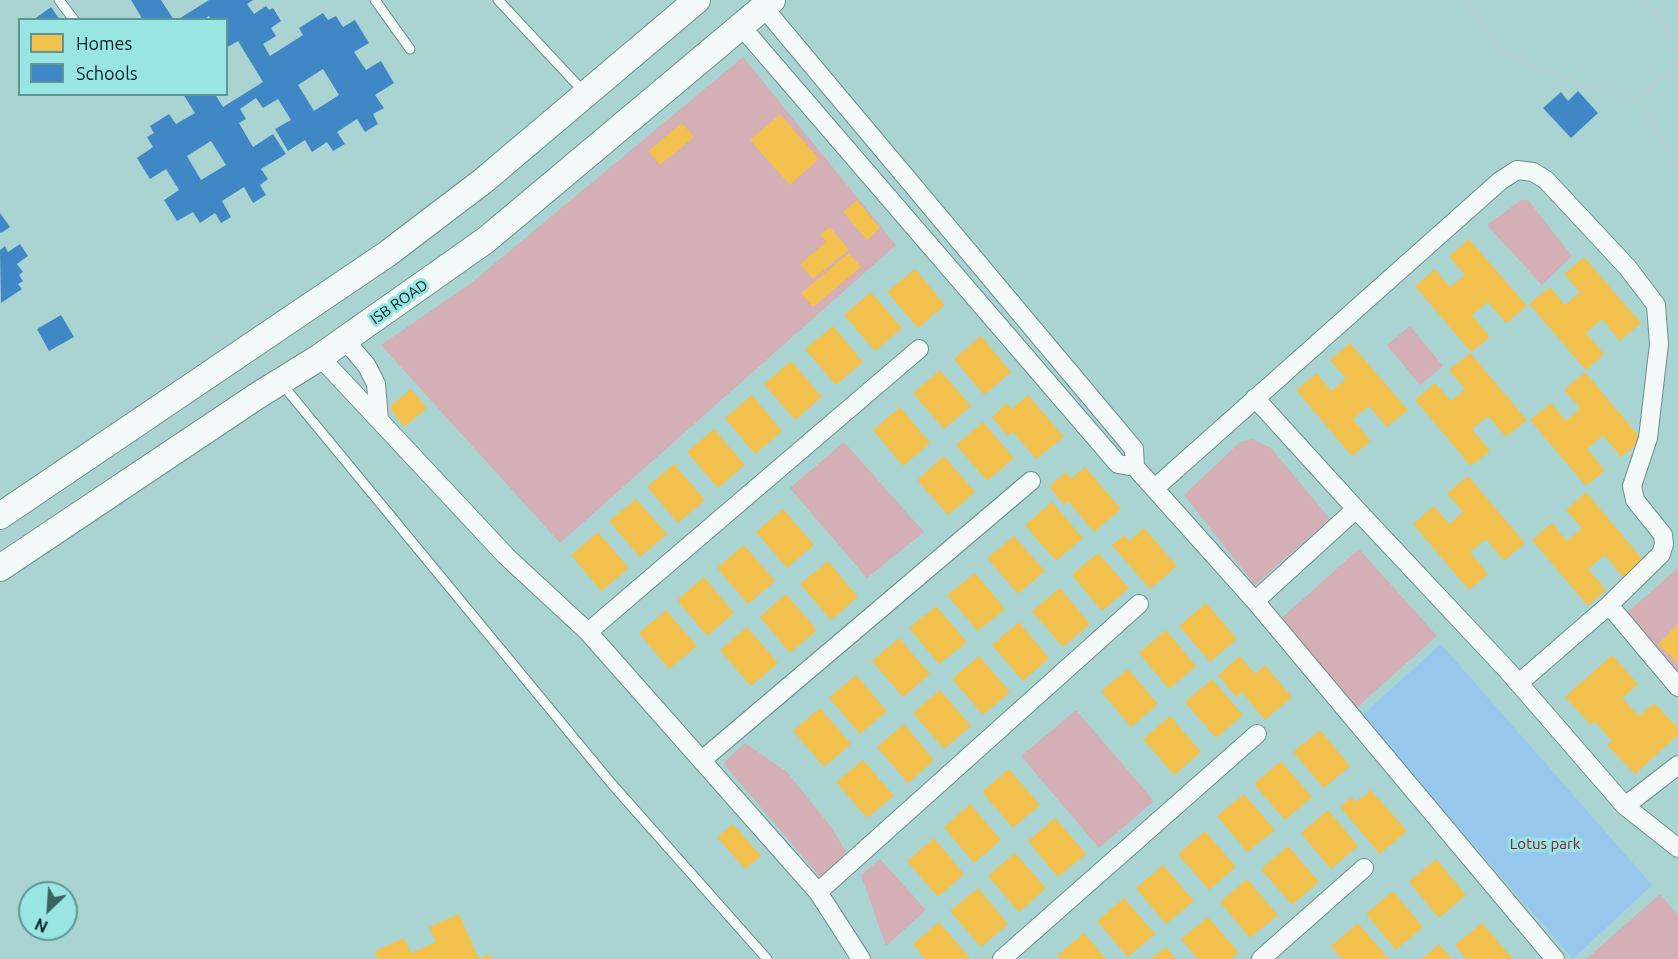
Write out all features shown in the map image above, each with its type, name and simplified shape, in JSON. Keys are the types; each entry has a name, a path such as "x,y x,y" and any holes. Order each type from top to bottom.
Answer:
{"main road":[{"path":"0,516 387,254 483,181 697,0"},
{"name":"ISB ROAD","path":"0,568 320,357 486,240 740,25 768,4"}],"street":[{"path":"768,4 1134,449 1135,467"},
{"path":"740,25 1119,464 1135,467 1255,601 1555,959"},
{"path":"1155,488 1500,181 1517,170 1533,172 1546,180 1628,268 1656,305 1659,344 1648,438 1632,486 1635,500 1663,535 1664,544 1661,554 1609,605 1519,683"},
{"path":"345,340 367,366 376,384 379,420"},
{"path":"588,632 918,349"},
{"path":"320,357 507,556 588,632 818,892 861,959"},
{"path":"1255,398 1519,683 1625,806 1678,848"},
{"path":"702,760 1031,481"},
{"path":"1255,601 1356,509"},
{"path":"818,892 1139,604"},
{"path":"1609,605 1678,687"},
{"path":"1002,959 1257,734"},
{"path":"1625,806 1678,765"},
{"path":"1261,959 1364,868"}],"lane":[{"path":"59,0 72,18"},
{"path":"375,0 410,49"},
{"path":"498,0 586,94"},
{"path":"280,382 611,783 767,959"}],"path":[{"path":"1465,0 1501,52 1582,85 1640,102 1678,167"},
{"path":"1646,0 1678,44"},
{"path":"1640,102 1678,61"}],"shaded area":[{"path":"743,57 896,245 560,543 381,345 470,284"},
{"path":"1521,200 1528,200 1572,256 1542,285 1487,225"},
{"path":"1410,326 1443,366 1420,385 1387,345"},
{"path":"1252,439 1271,448 1330,519 1255,585 1184,495 1240,442"},
{"path":"844,442 924,532 867,578 790,488"},
{"path":"1359,549 1437,636 1355,709 1277,622"},
{"path":"1678,568 1678,679 1623,616"},
{"path":"1076,710 1154,801 1099,848 1021,756"},
{"path":"745,743 787,772 832,828 846,852 822,879 723,763"},
{"path":"880,859 926,910 886,946 861,875"},
{"path":"1660,894 1678,915 1678,959 1586,959"}],"water":[{"name":"Lotus park","path":"1441,644 1652,885 1573,959 1361,716"}],"building: Homes":[{"path":"780,114 819,159 790,185 750,140"},
{"path":"682,123 694,137 660,165 648,151"},
{"path":"857,200 880,228 867,240 843,212"},
{"path":"830,227 849,250 813,279 800,264 826,242 820,235"},
{"path":"1469,239 1527,306 1506,323 1488,302 1472,315 1490,337 1471,352 1415,286 1435,269 1450,287 1465,275 1449,256"},
{"path":"849,253 861,267 813,307 801,293"},
{"path":"1584,257 1641,323 1620,341 1602,319 1586,333 1604,354 1586,370 1529,304 1550,287 1565,305 1580,292 1564,274"},
{"path":"915,269 945,305 918,328 887,292"},
{"path":"871,292 902,328 875,351 844,315"},
{"path":"833,326 863,362 836,385 805,349"},
{"path":"981,336 1011,372 984,395 954,359"},
{"path":"1350,343 1408,410 1387,427 1369,406 1353,419 1371,441 1352,456 1296,390 1317,373 1331,391 1346,379 1330,360"},
{"path":"1470,353 1527,420 1506,437 1488,416 1472,429 1490,451 1471,466 1415,400 1435,383 1451,401 1465,389 1449,370"},
{"path":"791,361 822,397 795,420 764,384"},
{"path":"940,370 971,406 944,429 913,393"},
{"path":"1585,372 1642,440 1621,457 1603,435 1587,449 1605,470 1586,486 1530,420 1551,403 1566,421 1580,408 1564,390"},
{"path":"411,389 427,408 404,427 389,407"},
{"path":"752,395 782,431 755,454 725,418"},
{"path":"1028,395 1064,437 1036,459 1013,432 1008,436 992,417 1007,403 1012,409"},
{"path":"900,407 930,443 903,466 873,430"},
{"path":"983,422 1014,458 987,481 956,445"},
{"path":"714,429 745,465 718,488 687,452"},
{"path":"944,456 975,492 948,515 917,480"},
{"path":"674,464 705,500 678,523 647,487"},
{"path":"1085,467 1121,509 1094,532 1068,501 1064,505 1049,486 1066,472 1071,479"},
{"path":"1468,476 1525,543 1504,561 1486,539 1470,552 1488,574 1469,590 1413,524 1434,506 1449,524 1463,512 1447,493"},
{"path":"1586,492 1643,560 1623,577 1605,555 1588,569 1606,590 1588,606 1532,540 1552,523 1567,541 1582,528 1566,510"},
{"path":"636,499 667,534 640,557 609,521"},
{"path":"1052,502 1083,538 1056,561 1025,525"},
{"path":"783,509 814,545 787,568 756,532"},
{"path":"1144,528 1177,566 1150,589 1112,545 1124,535 1129,541"},
{"path":"598,532 629,568 601,591 571,555"},
{"path":"1014,536 1045,571 1018,594 987,558"},
{"path":"744,545 775,581 748,604 717,568"},
{"path":"1098,553 1129,588 1102,611 1072,575"},
{"path":"828,561 858,597 831,620 800,584"},
{"path":"975,573 1005,609 978,631 947,595"},
{"path":"704,577 734,613 707,636 677,600"},
{"path":"1060,588 1090,624 1063,647 1032,611"},
{"path":"786,594 817,630 790,653 760,617"},
{"path":"1206,603 1237,639 1210,662 1179,626"},
{"path":"936,606 967,642 939,664 909,628"},
{"path":"666,610 697,646 669,669 639,633"},
{"path":"1019,622 1049,658 1023,681 992,645"},
{"path":"1678,624 1678,663 1658,644"},
{"path":"747,627 778,663 751,686 720,650"},
{"path":"1166,630 1196,666 1169,689 1139,653"},
{"path":"899,638 930,674 903,697 872,661"},
{"path":"1612,655 1638,684 1622,698 1639,716 1654,703 1678,728 1678,735 1635,774 1607,745 1612,741 1595,722 1591,725 1565,697"},
{"path":"979,656 1010,692 983,715 952,679"},
{"path":"1240,656 1255,674 1265,665 1292,697 1265,720 1242,692 1236,697 1218,675"},
{"path":"1128,669 1158,704 1131,727 1101,691"},
{"path":"856,675 887,711 860,734 829,698"},
{"path":"1212,679 1243,715 1216,738 1185,702"},
{"path":"940,690 971,726 944,749 913,713"},
{"path":"820,708 851,744 824,767 793,731"},
{"path":"1170,716 1201,752 1174,775 1143,739"},
{"path":"904,724 934,760 908,783 877,747"},
{"path":"1320,730 1350,766 1324,788 1293,752"},
{"path":"863,760 894,796 867,818 836,782"},
{"path":"1281,761 1312,797 1285,820 1254,784"},
{"path":"1009,769 1040,805 1013,828 982,792"},
{"path":"1371,790 1407,831 1380,854 1340,807 1352,797 1356,802"},
{"path":"1244,794 1275,830 1247,852 1217,816"},
{"path":"970,804 1001,840 974,863 944,827"},
{"path":"1328,810 1358,846 1331,869 1301,833"},
{"path":"1055,818 1086,854 1058,877 1028,841"},
{"path":"733,824 761,856 745,869 717,837"},
{"path":"1205,831 1236,867 1209,890 1178,854"},
{"path":"934,838 964,874 938,897 907,861"},
{"path":"1288,846 1319,882 1292,905 1261,869"},
{"path":"1015,853 1046,888 1019,912 988,876"},
{"path":"1436,859 1466,895 1439,918 1409,882"},
{"path":"1163,865 1194,901 1166,924 1136,888"},
{"path":"1247,879 1278,915 1250,938 1220,902"},
{"path":"978,888 1008,924 981,947 950,911"},
{"path":"1393,891 1423,927 1396,950 1366,914"},
{"path":"1124,898 1155,934 1128,957 1097,921"},
{"path":"459,914 479,959 378,959 375,951 404,938 411,953 436,942 429,927"},
{"path":"1208,917 1239,953 1231,959 1198,959 1181,939"},
{"path":"939,922 970,958 925,959 913,944"},
{"path":"1358,923 1389,959 1342,959 1331,946"},
{"path":"1482,923 1513,959 1466,959 1455,945"},
{"path":"1084,933 1106,959 1060,959 1057,956"},
{"path":"1439,944 1452,959 1422,959"},
{"path":"1166,947 1176,959 1151,959"},
{"path":"490,954 492,959 479,959"}],"building: Schools":[{"path":"131,0 161,0 173,18 142,18"},
{"path":"209,0 253,0 247,4 254,14 266,6 269,10 273,8 281,21 271,28 276,36 263,44 270,56 303,35 299,28 323,13 328,20 336,16 343,27 355,20 369,43 354,52 366,70 381,61 394,83 375,95 384,108 373,114 378,124 365,132 357,119 337,132 345,144 333,151 327,142 312,152 305,140 288,151 275,129 291,120 278,99 263,108 256,98 240,109 246,119 239,123 253,147 273,134 286,154 261,169 268,179 260,185 266,195 253,203 244,187 222,201 231,217 221,223 215,213 200,223 193,212 177,221 164,200 179,190 166,169 150,179 137,158 153,147 147,137 154,133 150,126 169,114 176,124 195,113 184,96 216,96 223,107 263,82 238,41 228,47 228,18 210,18 209,16 180,18","holes":["323,69 339,95 314,111 298,85","211,141 226,165 201,180 187,156"]},
{"path":"51,7 59,18 36,18"},
{"path":"1578,91 1598,113 1571,138 1543,108 1561,92 1568,101"},
{"path":"0,213 10,227 1,233 0,232"},
{"path":"20,244 28,256 17,264 23,272 19,275 23,281 18,284 22,289 1,303 0,250 5,246 8,252"},
{"path":"61,315 74,337 49,351 37,329"}]}
